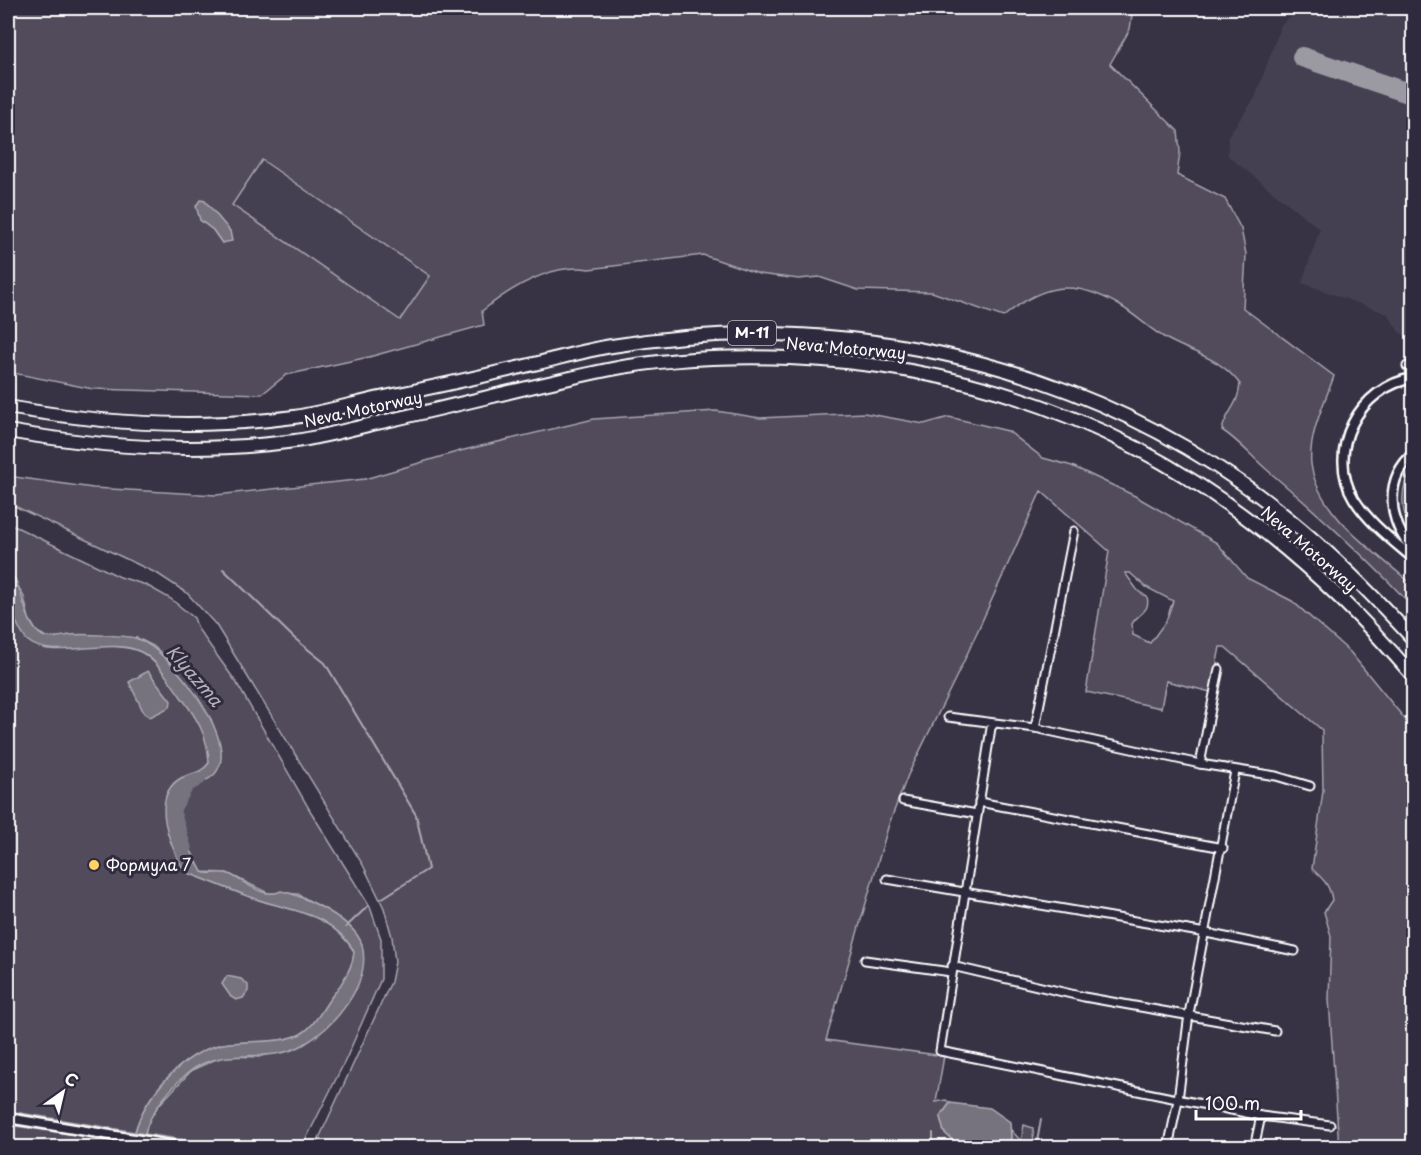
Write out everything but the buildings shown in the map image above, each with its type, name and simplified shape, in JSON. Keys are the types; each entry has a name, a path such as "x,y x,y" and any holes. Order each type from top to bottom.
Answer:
{"highway":[{"name":"Neva Motorway","path":"8,407 69,418 150,424 223,423 295,417 609,346 681,337 754,333 838,337 901,344 1015,372 1066,390 1127,416 1189,448 1242,483 1300,528 1365,587 1413,640"},
{"name":"Neva Motorway","path":"8,431 65,442 144,448 224,447 297,440 610,370 682,360 752,357 832,360 895,367 942,376 1055,412 1115,437 1178,470 1228,502 1287,547 1348,604 1413,677"}],"street":[{"path":"1413,378 1378,393 1356,417 1347,435 1344,458 1350,491 1367,516 1413,558"},
{"path":"1413,453 1399,472 1392,501 1399,529 1413,551"},
{"path":"1035,728 1074,531"},
{"path":"1200,764 1219,669"},
{"path":"948,717 1035,728 1200,764 1275,776 1310,786"},
{"path":"994,724 991,728 951,969 940,1051 1260,1116 1330,1125"},
{"path":"1168,1148 1178,1100 1189,1014 1235,771"},
{"path":"903,801 977,814"},
{"path":"979,802 1222,848"},
{"path":"887,879 1206,933 1295,951"},
{"path":"865,960 951,969 1084,997 1275,1030"},
{"path":"1254,1148 1260,1116"},
{"path":"8,1118 188,1148"}],"shaded area":[{"path":"8,8 1133,8 1130,29 1110,64 1178,131 1180,152 1177,175 1225,199 1241,229 1246,254 1243,308 1334,376 1312,442 1311,464 1316,483 1337,517 1351,532 1413,585 1413,607 1342,536 1222,430 1239,392 1240,384 1232,375 1215,362 1161,335 1119,305 1102,296 1072,288 1058,288 1031,297 1003,317 932,292 858,290 819,277 799,279 759,274 703,255 589,269 575,268 546,274 519,286 482,311 484,325 369,357 286,375 262,394 93,389 8,372","holes":["262,160 430,276 400,320 232,205","204,201 230,231 222,243 213,230 200,220"]},
{"path":"1311,8 1413,8 1413,340 1399,332 1388,314 1302,283 1320,229 1228,156 1228,136 1255,98 1281,25 1287,19 1308,12"},
{"path":"262,160 430,277 400,321 231,204"},
{"path":"200,200 205,201 230,231 232,241 222,243 213,230 200,220 196,206"},
{"path":"716,411 760,418 864,413 924,424 949,417 1008,431 1043,458 1072,466 1135,496 1217,543 1247,578 1292,601 1350,652 1413,729 1413,1147 1339,1147 1329,999 1331,936 1324,912 1332,900 1330,890 1312,869 1323,791 1322,730 1225,647 1220,647 1211,692 1166,681 1161,708 1086,692 1109,551 1041,491 964,661 908,775 889,824 826,1040 944,1056 936,1102 946,1100 950,1103 940,1117 944,1132 960,1147 315,1147 391,982 395,962 392,937 384,908 363,865 216,625 187,593 158,574 8,503 8,476 93,488 216,495 365,479 460,451 594,419","holes":["1125,573 1130,573 1146,587 1173,601 1166,621 1150,643 1133,635 1132,624 1146,609 1148,602 1147,597 1138,591"]},
{"path":"1413,468 1413,535 1404,510 1403,492"},
{"path":"8,523 120,577 146,585 171,599 194,618 198,629 236,682 311,812 370,907 381,939 381,979 346,1059 302,1147 233,1147 145,1134 148,1121 158,1106 192,1070 223,1056 259,1057 300,1046 360,978 362,944 351,928 298,894 268,893 227,873 202,872 178,826 176,815 183,791 201,784 220,746 211,719 167,658 153,646 137,638 79,635 49,638 37,632 29,619 24,597 8,569"},
{"path":"8,569 18,585 31,624 43,636 53,638 94,635 138,639 151,646 166,659 196,694 217,734 221,752 216,773 183,791 177,808 178,826 202,872 226,873 261,891 275,893 281,891 302,898 340,918 358,936 362,945 364,960 356,989 348,1003 327,1027 303,1045 289,1051 219,1058 193,1069 178,1082 157,1107 147,1125 145,1134 135,1132 147,1104 168,1077 194,1056 223,1044 287,1038 308,1029 344,980 354,951 335,929 312,916 250,897 185,872 169,837 164,810 166,797 171,787 181,778 202,770 209,763 204,736 197,720 163,672 153,660 141,652 114,646 52,649 39,647 28,641 14,617 16,612 8,590"},
{"name":"Формула 7","path":"8,590 16,612 48,649 108,646 131,649 149,657 178,690 202,727 207,739 209,763 197,773 174,783 178,858 185,872 250,897 312,916 335,929 354,951 344,980 308,1029 287,1038 223,1044 194,1056 168,1077 157,1090 147,1104 135,1132 8,1111"},
{"path":"148,671 171,701 170,707 150,717 144,713 129,682"},
{"path":"227,976 241,979 248,985 248,991 243,998 236,1000 231,997 222,984"},
{"path":"950,1103 990,1108 1010,1122 1011,1138 1006,1147 960,1147 944,1132 940,1117"},
{"path":"8,1125 135,1143 134,1148 8,1148"},
{"path":"1024,1125 1033,1128 1034,1147 1006,1148 1011,1138 1011,1130 1021,1141"}],"waterway":[{"path":"223,569 294,638 325,663 416,815 428,869 381,899"},
{"name":"Klyazma","path":"186,849 174,810 188,786 200,779"},
{"path":"346,927 368,906"},
{"path":"1036,1148 1041,1119"},
{"path":"933,1133 933,1141 937,1148"}],"taxiway":[{"path":"1302,57 1414,95"}],"place":[{"name":"Формула 7","path":"94,865"}]}
